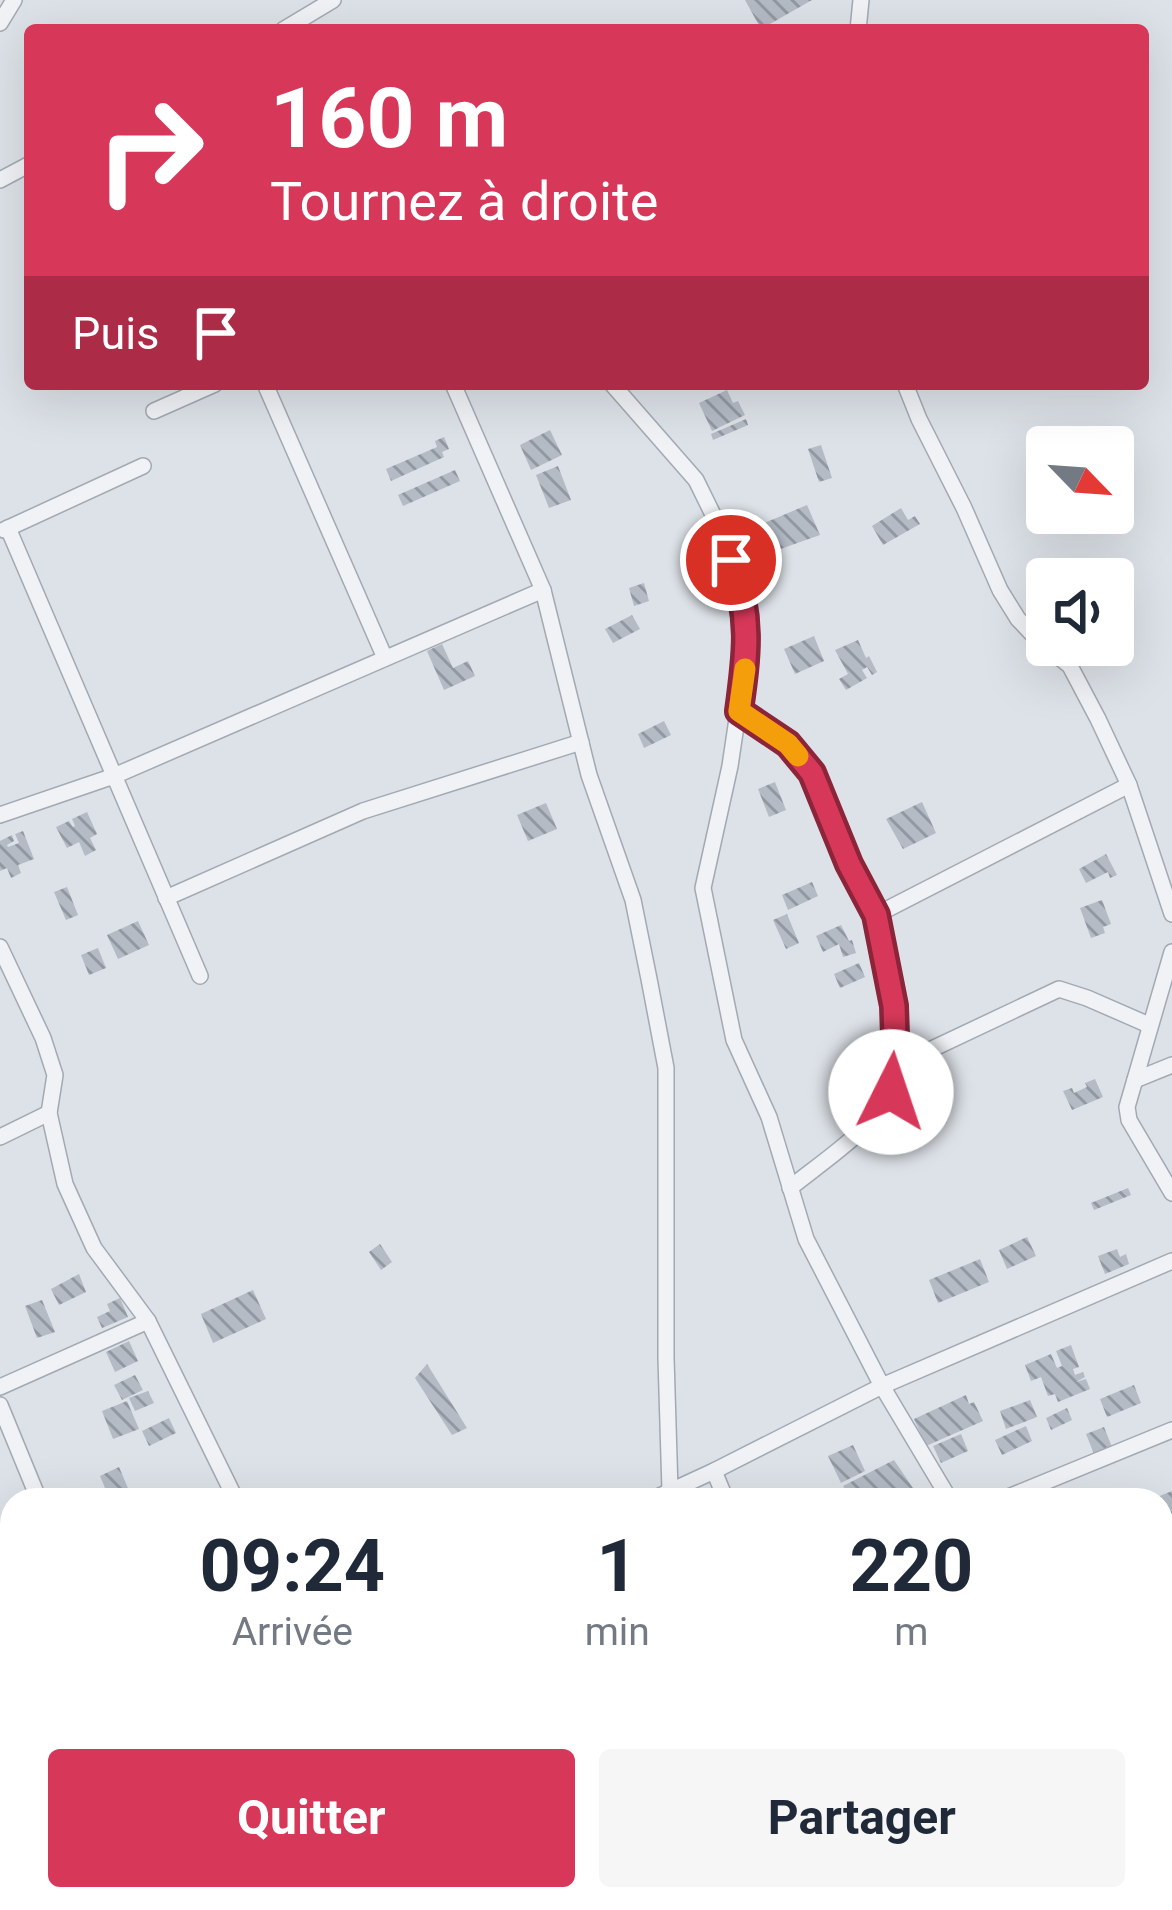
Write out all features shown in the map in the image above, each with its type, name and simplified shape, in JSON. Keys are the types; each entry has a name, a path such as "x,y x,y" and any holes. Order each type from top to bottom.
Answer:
{"street":[{"path":"0,23 14,0"},
{"path":"299,24 333,0"},
{"path":"154,410 201,390"},
{"path":"269,390 385,658"},
{"path":"456,390 542,590 589,775 633,900 666,1068 670,1488"},
{"path":"617,390 696,480 722,532 741,586 748,646 730,766 703,888 734,1040 770,1117 806,1239 882,1386 943,1488"},
{"path":"907,390 1000,590 1018,619 1070,666 1129,785 1172,914"},
{"path":"143,466 4,530 200,976"},
{"path":"0,815 114,776 542,590"},
{"path":"739,711 788,744 812,773 849,864 876,915 894,1006 896,1066 891,1092 876,1118 790,1188"},
{"path":"166,898 363,811 580,742"},
{"path":"876,915 1129,785"},
{"path":"1172,952 1127,1107 1129,1120 1172,1193"},
{"path":"1,954 44,1038 55,1076 49,1112 65,1184 94,1248 148,1321 230,1488"},
{"path":"896,1066 1059,988 1149,1025"},
{"path":"1135,1080 1172,1065"},
{"path":"0,1137 49,1112"},
{"path":"677,1488 882,1386 1172,1261"},
{"path":"0,1387 148,1321"},
{"path":"0,1405 34,1488"},
{"path":"1030,1488 1172,1430"},
{"path":"714,1471 721,1488"}],"building":[{"path":"745,0 812,0 770,24 758,24"},
{"path":"727,390 745,415 712,431 699,403"},
{"path":"746,419 748,425 713,440 711,434"},
{"path":"550,430 562,455 531,470 520,445"},
{"path":"444,437 449,449 442,452 444,457 391,481 386,469 437,447 435,441"},
{"path":"821,445 832,478 819,482 808,449"},
{"path":"558,466 571,500 549,508 536,475"},
{"path":"455,470 460,481 403,506 398,495"},
{"path":"807,505 820,535 772,552 762,524"},
{"path":"901,508 908,520 915,516 920,524 883,545 872,526"},
{"path":"644,583 649,601 634,606 629,588"},
{"path":"632,615 640,629 613,643 605,629"},
{"path":"814,636 824,661 795,674 784,649"},
{"path":"858,640 877,672 872,675 867,667 862,670 867,678 846,690 839,679 848,674 835,650"},
{"path":"442,644 453,668 468,661 475,676 444,690 427,651"},
{"path":"664,721 671,735 644,748 638,734"},
{"path":"775,782 786,810 769,817 758,789"},
{"path":"922,802 936,833 903,849 886,819"},
{"path":"546,803 557,829 528,841 517,815"},
{"path":"87,812 97,834 90,838 96,850 85,856 79,842 67,848 56,827 69,821 73,827 72,819"},
{"path":"23,831 34,859 18,865 21,873 11,878 7,868 0,871 0,841 12,835 14,841 8,847 19,843 15,834"},
{"path":"1106,854 1117,875 1110,878 1108,872 1086,883 1079,869"},
{"path":"812,882 818,896 788,910 782,895"},
{"path":"67,887 78,915 66,920 54,892"},
{"path":"1102,900 1111,924 1103,927 1105,933 1091,938 1080,908"},
{"path":"787,914 799,943 786,949 773,920"},
{"path":"138,921 149,945 118,959 107,935"},
{"path":"841,925 856,953 843,957 839,944 823,952 816,936"},
{"path":"98,948 106,968 89,975 81,955"},
{"path":"859,963 865,977 840,988 834,974"},
{"path":"1095,1079 1103,1097 1072,1110 1063,1091 1072,1088 1074,1093"},
{"path":"1128,1188 1131,1195 1094,1210 1091,1203"},
{"path":"1027,1237 1036,1256 1007,1269 999,1250"},
{"path":"380,1244 392,1262 381,1270 369,1252"},
{"path":"1117,1249 1120,1257 1126,1254 1129,1264 1105,1274 1098,1256"},
{"path":"980,1259 989,1282 938,1303 929,1280"},
{"path":"79,1274 86,1292 59,1305 51,1289"},
{"path":"253,1290 266,1319 213,1343 201,1314"},
{"path":"120,1298 128,1317 102,1328 97,1317 110,1311 107,1304"},
{"path":"42,1300 55,1332 37,1338 25,1306"},
{"path":"129,1341 138,1361 115,1372 106,1352"},
{"path":"1071,1345 1079,1367 1073,1369 1075,1375 1083,1372 1085,1377 1076,1382 1086,1379 1090,1389 1058,1402 1055,1394 1048,1396 1041,1377 1031,1381 1025,1365 1051,1354 1057,1368 1062,1366 1056,1351"},
{"path":"427,1364 467,1428 452,1435 415,1378"},
{"path":"135,1375 143,1390 122,1400 114,1385"},
{"path":"1134,1385 1141,1403 1107,1417 1100,1399"},
{"path":"148,1391 154,1403 135,1411 129,1398"},
{"path":"966,1395 983,1421 926,1446 914,1419"},
{"path":"1030,1400 1037,1417 1006,1429 1000,1411"},
{"path":"127,1401 139,1429 113,1439 102,1411"},
{"path":"1067,1408 1072,1420 1051,1430 1046,1418"},
{"path":"169,1418 176,1433 149,1446 142,1431"},
{"path":"1026,1426 1032,1441 1002,1455 995,1440"},
{"path":"1104,1427 1112,1447 1094,1454 1086,1434"},
{"path":"961,1434 968,1451 941,1463 933,1446"},
{"path":"853,1445 865,1471 841,1483 828,1456"},
{"path":"894,1460 913,1488 844,1488"},
{"path":"119,1467 128,1488 105,1488 100,1476"}],"slow traffic":[{"path":"745,669 739,711 798,756"}],"route":[{"path":"731,560 741,586 748,646 739,711 788,744 812,773 849,864 876,915 894,1006 896,1066 891,1092"}]}
